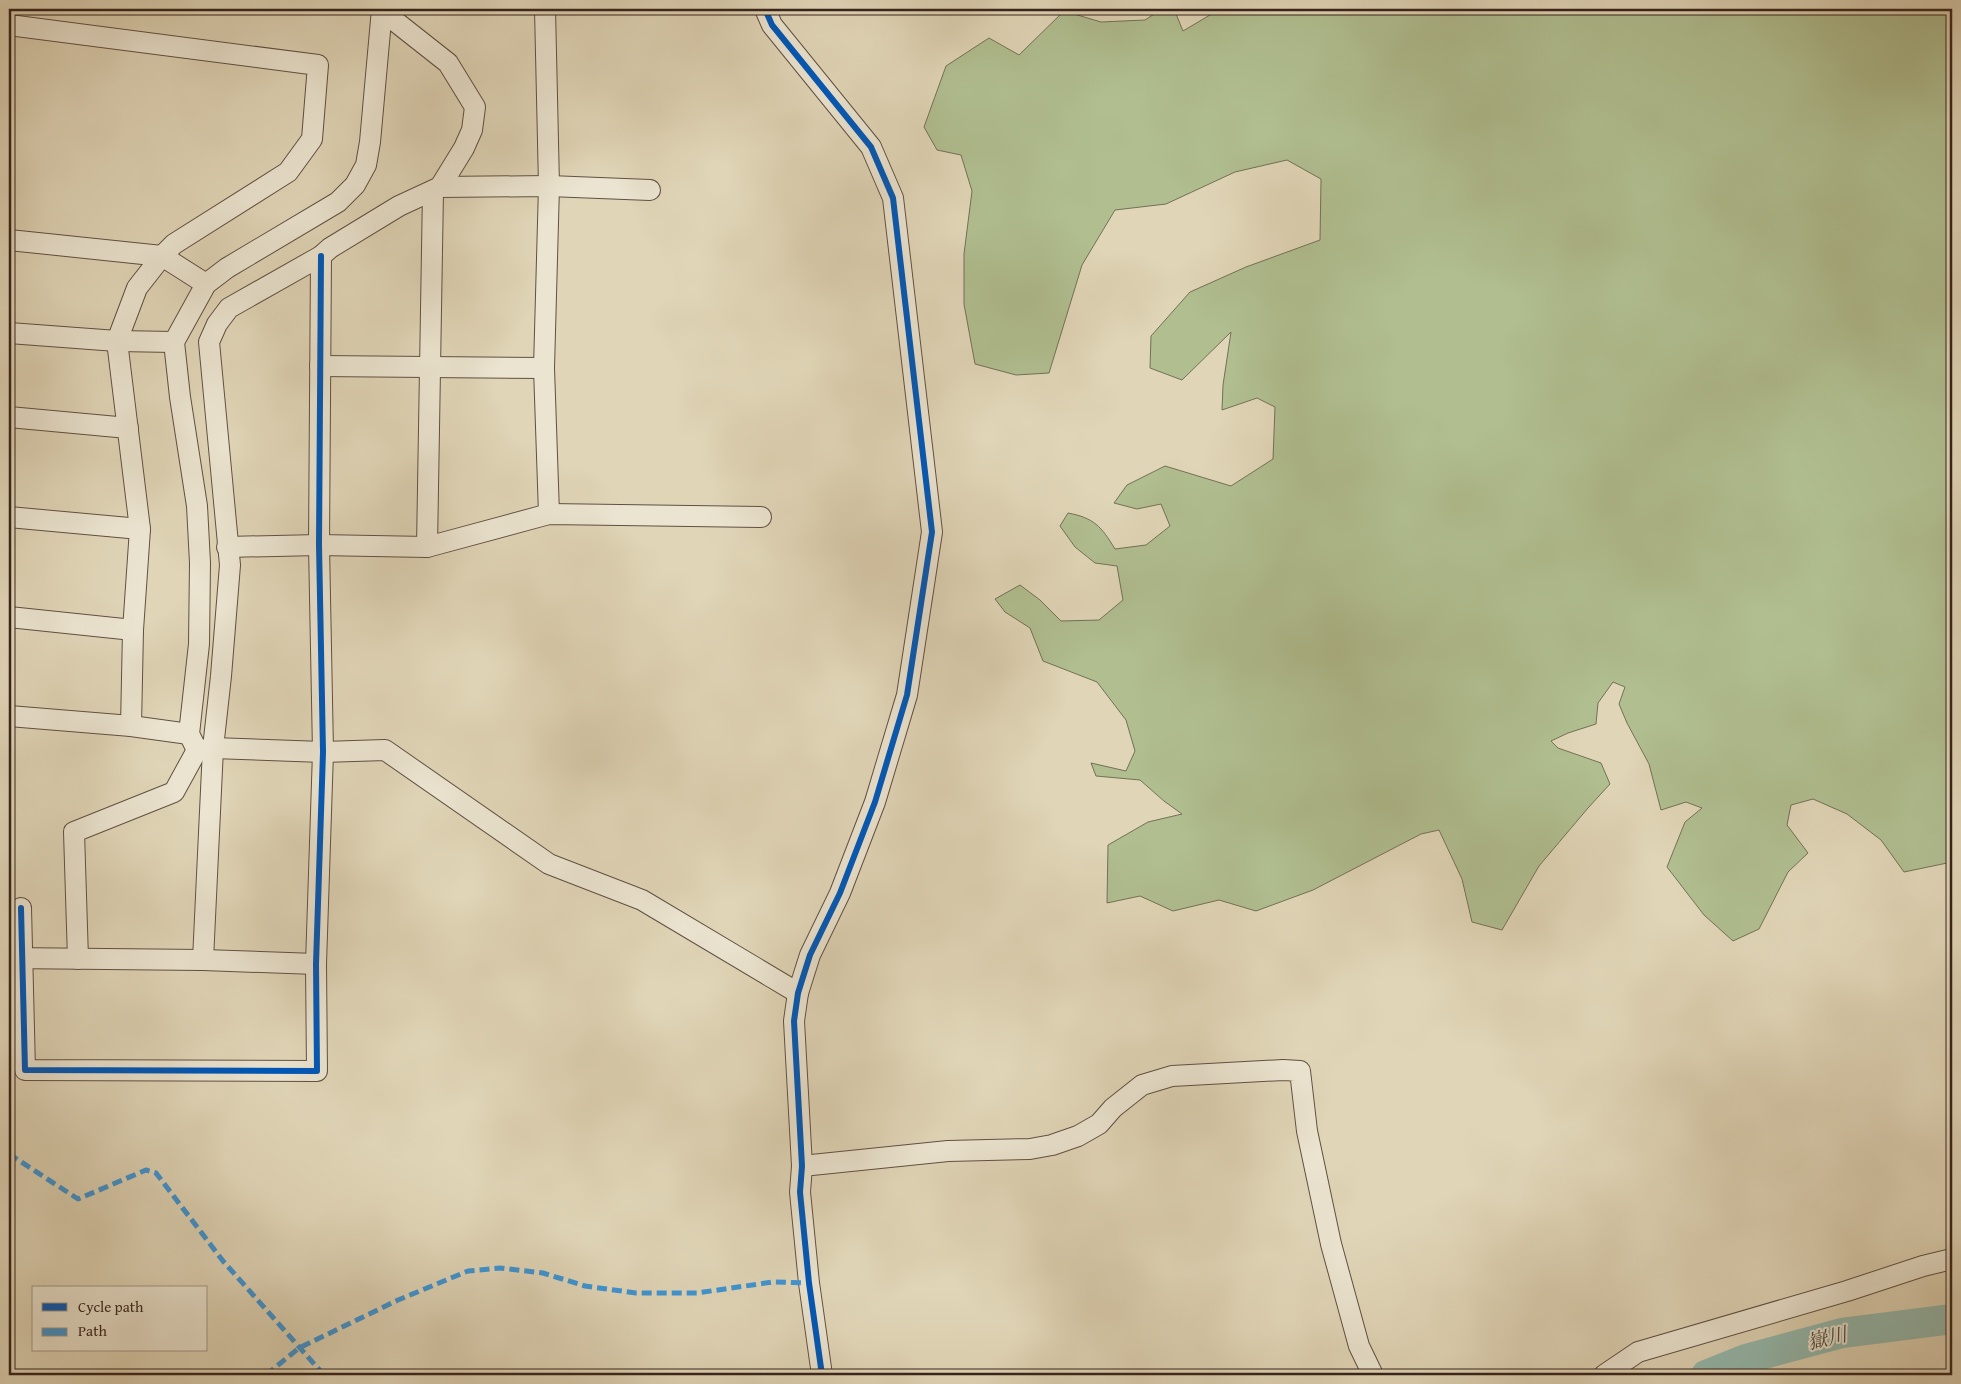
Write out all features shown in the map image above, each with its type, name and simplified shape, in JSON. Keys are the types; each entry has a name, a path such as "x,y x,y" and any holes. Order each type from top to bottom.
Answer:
{"street":[{"path":"545,9 549,186 544,368 549,514"},
{"path":"765,9 772,25 871,147 893,198 932,532 907,695 875,802 840,893 810,955 798,993 794,1020 802,1166 800,1192 809,1283 822,1375"},
{"path":"382,10 448,63 475,107 472,130 464,148 436,189 430,368 427,548"},
{"path":"203,960 199,644 200,563 197,506 180,397 174,342 206,284 227,268 338,202 356,185 366,165 370,142 382,10"},
{"path":"9,24 318,65 312,138 288,172 174,244 137,288 117,340 140,529 133,630 131,726"},
{"path":"78,959 74,832 174,792 200,744 221,676 230,565 209,342 217,324 229,308 251,294 321,256 330,248 399,206 436,189 549,186 650,190"},
{"path":"9,240 162,256 206,284"},
{"path":"21,908 16,959 25,1070 317,1071 316,964 323,752 319,545 321,256"},
{"path":"9,333 174,342"},
{"path":"320,366 544,368"},
{"path":"9,417 128,428"},
{"path":"228,546 319,545 427,548 549,514 761,517"},
{"path":"9,517 140,529"},
{"path":"9,617 133,630"},
{"path":"9,716 131,726 200,744 323,752 385,750 549,864 642,900 798,993"},
{"path":"16,959 203,960 316,964"},
{"path":"802,1166 948,1151 1030,1149 1052,1145 1078,1136 1099,1124 1113,1108 1142,1085 1150,1082 1172,1076 1282,1070 1300,1071 1307,1131 1331,1244 1359,1346 1373,1375"},
{"path":"1604,1375 1638,1352 1847,1291 1923,1266 1952,1260"}],"green space":[{"path":"1162,9 1174,9 1183,31 1220,9 1952,9 1952,862 1904,872 1881,840 1847,814 1813,799 1791,805 1787,825 1808,853 1788,872 1759,929 1733,941 1704,915 1667,867 1685,822 1702,808 1686,802 1661,810 1649,764 1619,704 1625,687 1613,682 1598,703 1596,724 1551,741 1558,748 1601,763 1610,784 1539,866 1502,930 1472,922 1462,879 1439,830 1421,834 1313,890 1256,911 1219,900 1173,911 1140,896 1107,903 1108,845 1148,822 1182,814 1140,780 1096,776 1091,763 1126,771 1135,751 1126,720 1097,682 1043,661 1030,628 1005,612 995,599 1020,585 1040,600 1061,621 1099,620 1123,600 1117,566 1095,563 1075,547 1060,526 1068,513 1096,524 1115,549 1146,545 1170,526 1161,504 1137,509 1114,503 1127,485 1165,466 1231,486 1273,459 1275,407 1257,398 1222,410 1223,385 1231,332 1182,380 1150,368 1151,336 1190,292 1246,267 1320,240 1321,179 1287,160 1235,172 1166,204 1115,210 1082,265 1049,373 1016,375 975,364 964,304 964,254 972,191 961,155 937,150 924,127 946,66 989,38 1019,55 1064,11 1101,22 1145,20"}],"waterway":[{"name":"嶽川","path":"1706,1375 1746,1359 1842,1333 1952,1319"}],"marked path":[{"path":"9,1154 78,1199 146,1170 156,1173 223,1261 324,1375"},
{"path":"266,1375 299,1348 398,1300 468,1271 500,1268 543,1273 585,1286 636,1293 697,1293 773,1282 809,1283"}],"cycle path":[{"path":"765,9 772,25 871,147 893,198 932,532 907,695 875,802 840,893 810,955 798,993 794,1021 802,1166 800,1192 809,1283 822,1375"},
{"path":"21,908 25,1070 317,1071 316,964 323,752 319,545 321,256"}]}
